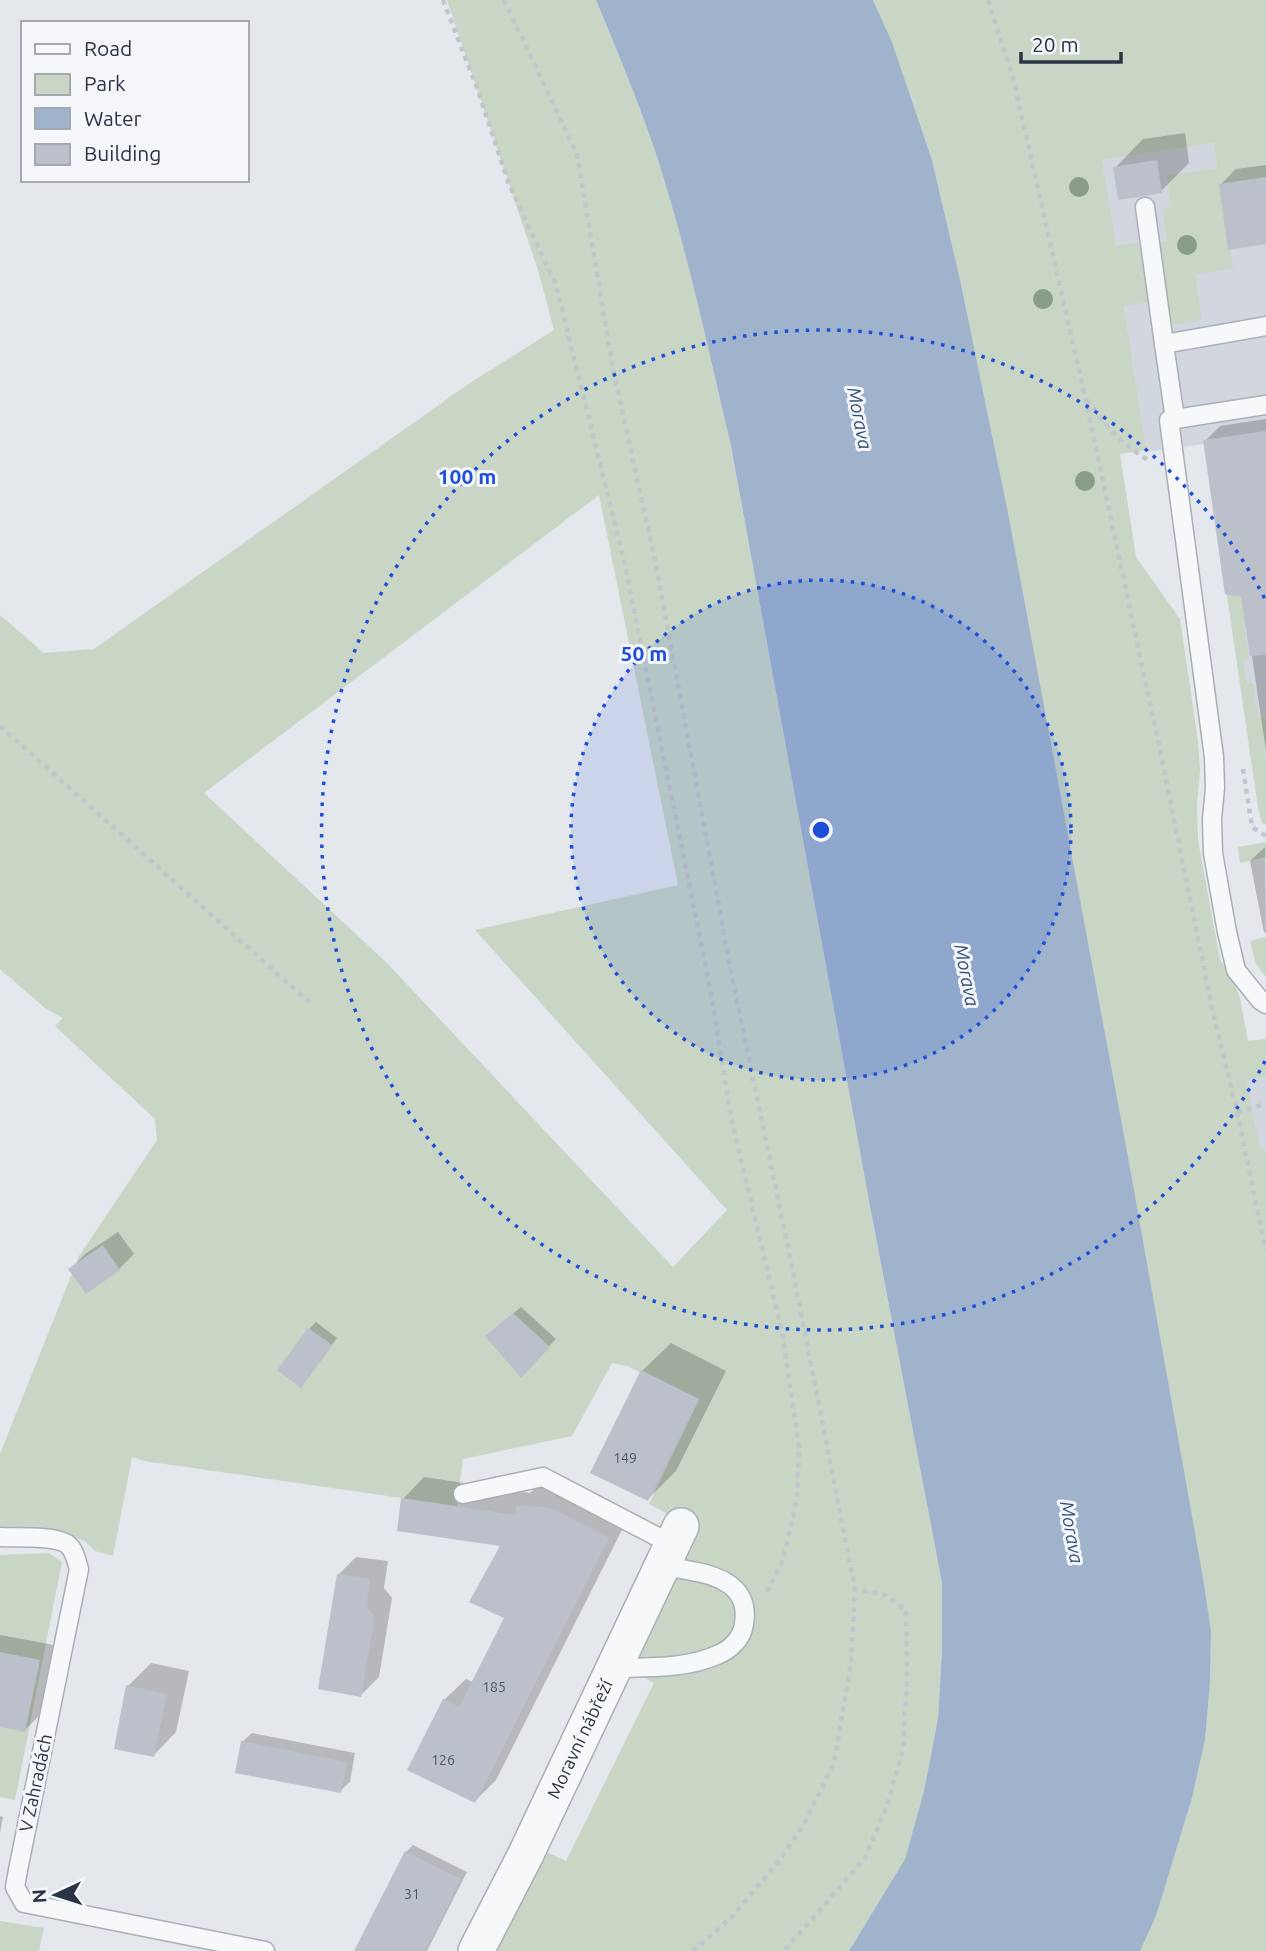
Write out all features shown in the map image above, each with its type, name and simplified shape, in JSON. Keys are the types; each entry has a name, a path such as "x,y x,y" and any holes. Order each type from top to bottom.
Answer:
{"street":[{"name":"Moravní nábřeží","path":"476,1951 672,1546"}],"lane":[{"path":"1145,207 1175,419"},
{"path":"1164,344 1266,326"},
{"path":"1266,405 1168,420 1214,757 1213,853 1236,970 1266,1004"},
{"path":"463,1494 543,1477 672,1546 706,1574 735,1589 744,1604 742,1632 724,1652 690,1663 614,1668"},
{"name":"V Zahradách","path":"0,1536 53,1540 66,1544 74,1552 79,1569 15,1887 24,1903 265,1951"}],"path":[{"path":"443,0 476,85 509,184 556,285 624,561 709,982 731,1117 782,1332 799,1447 797,1499 782,1563 767,1592 744,1604"},
{"path":"504,0 577,154 613,369 655,560 732,977 855,1589 851,1663 834,1763 804,1824 778,1862 730,1918 693,1951"},
{"path":"988,0 1013,78 1085,397 1212,1008 1266,1251"},
{"path":"1085,397 1108,429 1130,449 1176,475"},
{"path":"0,726 309,1002"},
{"path":"1237,1112 1266,1104"},
{"path":"784,1951 864,1858 887,1806 903,1750 907,1679 906,1610 885,1595 855,1589"}],"shaded area":[{"path":"1214,143 1219,184 1266,177 1266,825 1225,594 1204,444 1146,452 1102,160"},
{"path":"1266,1076 1266,1188 1245,1080"}],"green space":[{"path":"447,0 596,0 640,108 665,182 731,446 942,1583 938,1718 924,1791 905,1859 849,1951 492,1951 544,1851 566,1861 654,1683 632,1671 698,1530 649,1504 699,1400 627,1366 612,1363 572,1436 463,1459 457,1506 144,1461 132,1457 113,1556 95,1551 85,1541 71,1536 0,1531 0,1454 79,1256 157,1140 155,1119 55,1026 63,1018 46,1009 0,969 0,615 44,653 94,649 467,385 554,330 538,270","holes":["599,495 678,885 475,930 727,1210 673,1267 386,962 204,793"]},
{"path":"873,0 1266,0 1266,177 1219,184 1233,268 1195,275 1202,320 1171,325 1158,243 1167,241 1162,209 1171,207 1167,176 1217,168 1214,143 1102,160 1116,246 1141,242 1150,302 1124,306 1146,450 1120,454 1136,557 1180,619 1198,741 1198,840 1220,960 1233,979 1240,998 1248,1041 1266,1039 1266,1076 1246,1080 1260,1148 1266,1150 1266,1951 1140,1951 1156,1915 1192,1798 1205,1740 1211,1631 959,275 932,160 892,42"},
{"path":"1256,590 1260,622 1244,624 1249,659 1243,660 1247,684 1253,683 1258,717 1266,717 1266,825 1262,823 1258,808 1227,595"},
{"path":"1266,842 1266,857 1240,863 1238,847"},
{"path":"1266,937 1266,977 1256,964 1250,941"},
{"path":"49,1553 62,1562 15,1800 0,1797 0,1555"},
{"path":"0,1921 44,1928 39,1951 0,1951"}],"water":[{"name":"Morava","path":"596,0 873,0 892,42 932,160 959,275 1008,513 1130,1168 1211,1631 1205,1740 1192,1798 1156,1916 1140,1951 849,1951 905,1859 924,1791 938,1718 942,1583 731,446 665,182 640,108"}],"building":[{"path":"1157,160 1162,193 1118,200 1113,167"},
{"path":"1266,177 1266,244 1228,250 1219,184"},
{"path":"1266,431 1266,655 1250,656 1241,597 1225,594 1203,440"},
{"path":"103,1245 120,1270 86,1294 68,1269"},
{"path":"513,1313 550,1347 521,1378 485,1336"},
{"path":"308,1328 332,1345 301,1388 277,1370"},
{"path":"641,1370 699,1399 648,1501 590,1473"},
{"path":"401,1498 515,1515 517,1505 550,1508 609,1538 475,1803 407,1770 443,1699 459,1707 504,1618 469,1602 500,1546 397,1531"},
{"path":"337,1574 370,1579 366,1607 375,1616 361,1697 318,1689"},
{"path":"0,1652 40,1660 25,1732 0,1727"},
{"path":"126,1685 167,1694 154,1757 114,1749"},
{"path":"241,1741 347,1762 341,1793 235,1773"},
{"path":"405,1851 461,1879 425,1951 354,1951"}]}
